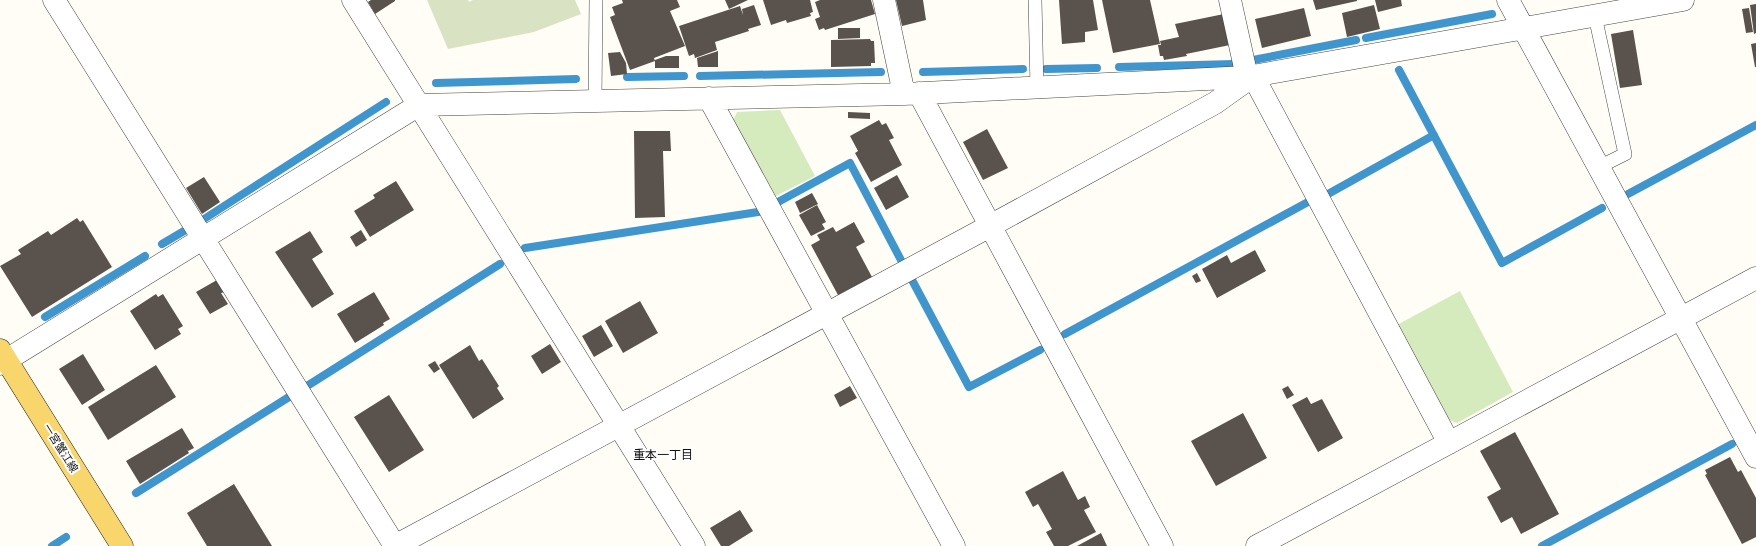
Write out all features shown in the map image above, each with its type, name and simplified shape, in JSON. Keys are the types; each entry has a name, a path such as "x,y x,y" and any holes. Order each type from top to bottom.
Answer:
{"main road":[{"name":"一宮蟹江線","path":"2,358 122,546"}],"street":[{"path":"54,0 395,546 990,226 1215,103 1250,76"},
{"path":"353,0 694,546"},
{"path":"884,0 911,94 990,226 1162,546"},
{"path":"1230,0 1250,76 1449,443"},
{"path":"1508,0 1756,457"},
{"path":"2,358 203,239 419,105 911,94 1250,76 1683,0"},
{"path":"710,98 954,546"},
{"path":"1257,546 1756,278"}],"lane":[{"path":"595,101 596,0"},
{"path":"1035,0 1037,88"},
{"path":"1595,16 1625,154 1599,167"}],"green space":[{"path":"427,0 468,0 469,2 473,0 575,0 581,14 534,32 448,49"},
{"path":"780,110 815,176 774,197 732,122 737,112"},
{"path":"1460,291 1513,392 1457,423 1444,418 1395,326"}],"building":[{"path":"371,0 395,1 375,14 368,2"},
{"path":"622,0 677,0 680,7 670,11 685,46 654,58 655,61 630,70 610,17 615,15 612,7 623,3"},
{"path":"725,0 748,0 729,9"},
{"path":"763,0 810,0 813,12 810,13 811,16 787,23 786,20 771,25"},
{"path":"820,0 871,0 875,14 825,30 824,28 819,30 815,19 820,17 815,2"},
{"path":"896,0 923,0 926,20 902,26"},
{"path":"1059,0 1093,0 1098,30 1085,32 1085,42 1062,44"},
{"path":"1102,0 1150,0 1160,44 1113,53"},
{"path":"1313,0 1357,0 1357,1 1316,10"},
{"path":"1375,0 1401,0 1402,6 1378,12"},
{"path":"1756,4 1756,33 1754,34 1750,5"},
{"path":"754,5 761,25 748,29 749,31 715,42 717,50 695,58 694,54 689,56 679,26 740,6 743,15 742,9"},
{"path":"1374,5 1380,29 1347,37 1342,13"},
{"path":"1304,8 1311,36 1262,48 1255,19"},
{"path":"1749,8 1753,32 1746,33 1742,9"},
{"path":"1224,14 1230,45 1164,60 1163,56 1160,56 1158,45 1161,45 1160,41 1179,37 1175,24"},
{"path":"838,28 860,28 860,38 838,39"},
{"path":"1633,30 1642,85 1620,88 1611,34"},
{"path":"870,39 871,41 874,41 875,63 871,63 871,66 831,67 831,40"},
{"path":"1756,43 1756,67 1755,67 1751,44"},
{"path":"718,51 718,67 698,67 697,58"},
{"path":"620,52 626,63 627,74 611,76 608,53"},
{"path":"666,56 679,56 679,68 655,68 655,60"},
{"path":"848,112 870,113 870,119 848,118"},
{"path":"879,120 882,125 886,123 894,138 889,140 902,165 871,182 855,153 858,151 850,136"},
{"path":"987,129 1008,168 983,180 963,142"},
{"path":"634,131 670,131 671,151 663,151 665,217 635,218"},
{"path":"897,175 909,197 886,210 874,188"},
{"path":"204,177 220,202 202,214 186,188"},
{"path":"396,181 414,210 370,237 354,211 375,198 373,195"},
{"path":"812,193 818,204 800,213 795,202"},
{"path":"817,205 826,222 822,224 825,229 811,236 799,215"},
{"path":"77,218 80,222 83,220 112,267 32,317 0,266 21,254 18,250 48,231 51,235"},
{"path":"854,222 865,242 856,247 872,277 838,295 811,245 820,240 817,235 833,227 836,232"},
{"path":"361,230 367,240 356,247 350,237"},
{"path":"310,231 323,252 312,259 334,294 312,308 275,252"},
{"path":"1255,250 1266,271 1217,298 1202,269 1227,255 1231,263"},
{"path":"1197,273 1201,281 1196,283 1192,276"},
{"path":"217,280 225,292 221,293 228,304 210,314 196,292"},
{"path":"374,292 390,319 383,323 384,325 355,343 337,314"},
{"path":"156,294 158,297 163,294 183,326 178,329 181,334 155,350 130,311"},
{"path":"640,301 658,333 623,353 605,321"},
{"path":"601,325 613,346 594,357 582,336"},
{"path":"550,344 561,362 542,374 531,356"},
{"path":"470,345 479,361 482,359 499,386 497,388 504,399 473,419 439,365"},
{"path":"83,354 105,390 82,405 59,369"},
{"path":"435,361 440,369 434,373 428,365"},
{"path":"156,365 176,397 108,440 88,407"},
{"path":"850,386 857,398 840,407 834,395"},
{"path":"1288,386 1294,395 1287,399 1282,389"},
{"path":"389,395 424,450 389,472 354,417"},
{"path":"1307,397 1311,404 1322,399 1343,438 1318,452 1292,405"},
{"path":"1243,413 1267,458 1216,486 1191,441"},
{"path":"182,428 194,448 188,451 186,448 189,453 140,484 126,461"},
{"path":"1515,432 1559,514 1521,534 1512,517 1501,523 1487,497 1501,489 1480,451"},
{"path":"1730,457 1738,472 1741,470 1756,498 1756,537 1742,544 1705,475 1707,474 1705,470"},
{"path":"1063,471 1078,500 1085,496 1090,507 1084,510 1096,532 1068,546 1054,546 1046,532 1052,529 1038,504 1033,507 1025,492"},
{"path":"234,484 272,546 207,546 187,513"},
{"path":"740,510 753,531 729,546 721,546 710,528"},
{"path":"1101,533 1107,546 1077,546"}],"waterway":[{"path":"1366,38 1492,14"},
{"path":"1253,60 1356,40"},
{"path":"1119,67 1234,64"},
{"path":"1046,69 1097,68"},
{"path":"923,72 1023,69"},
{"path":"1399,70 1502,263 1602,208"},
{"path":"700,76 881,72"},
{"path":"627,77 684,76"},
{"path":"436,83 576,79"},
{"path":"204,219 386,102"},
{"path":"1628,194 1756,125"},
{"path":"1328,194 1434,135"},
{"path":"778,202 850,163 902,262"},
{"path":"1065,334 1308,202"},
{"path":"525,248 758,212"},
{"path":"162,244 184,231"},
{"path":"45,317 145,256"},
{"path":"307,386 500,264"},
{"path":"912,280 969,387 1040,350"},
{"path":"136,493 289,397"},
{"path":"1542,546 1732,444"},
{"path":"52,546 66,537"}],"district":[{"name":"重本一丁目","path":"663,455"}]}
